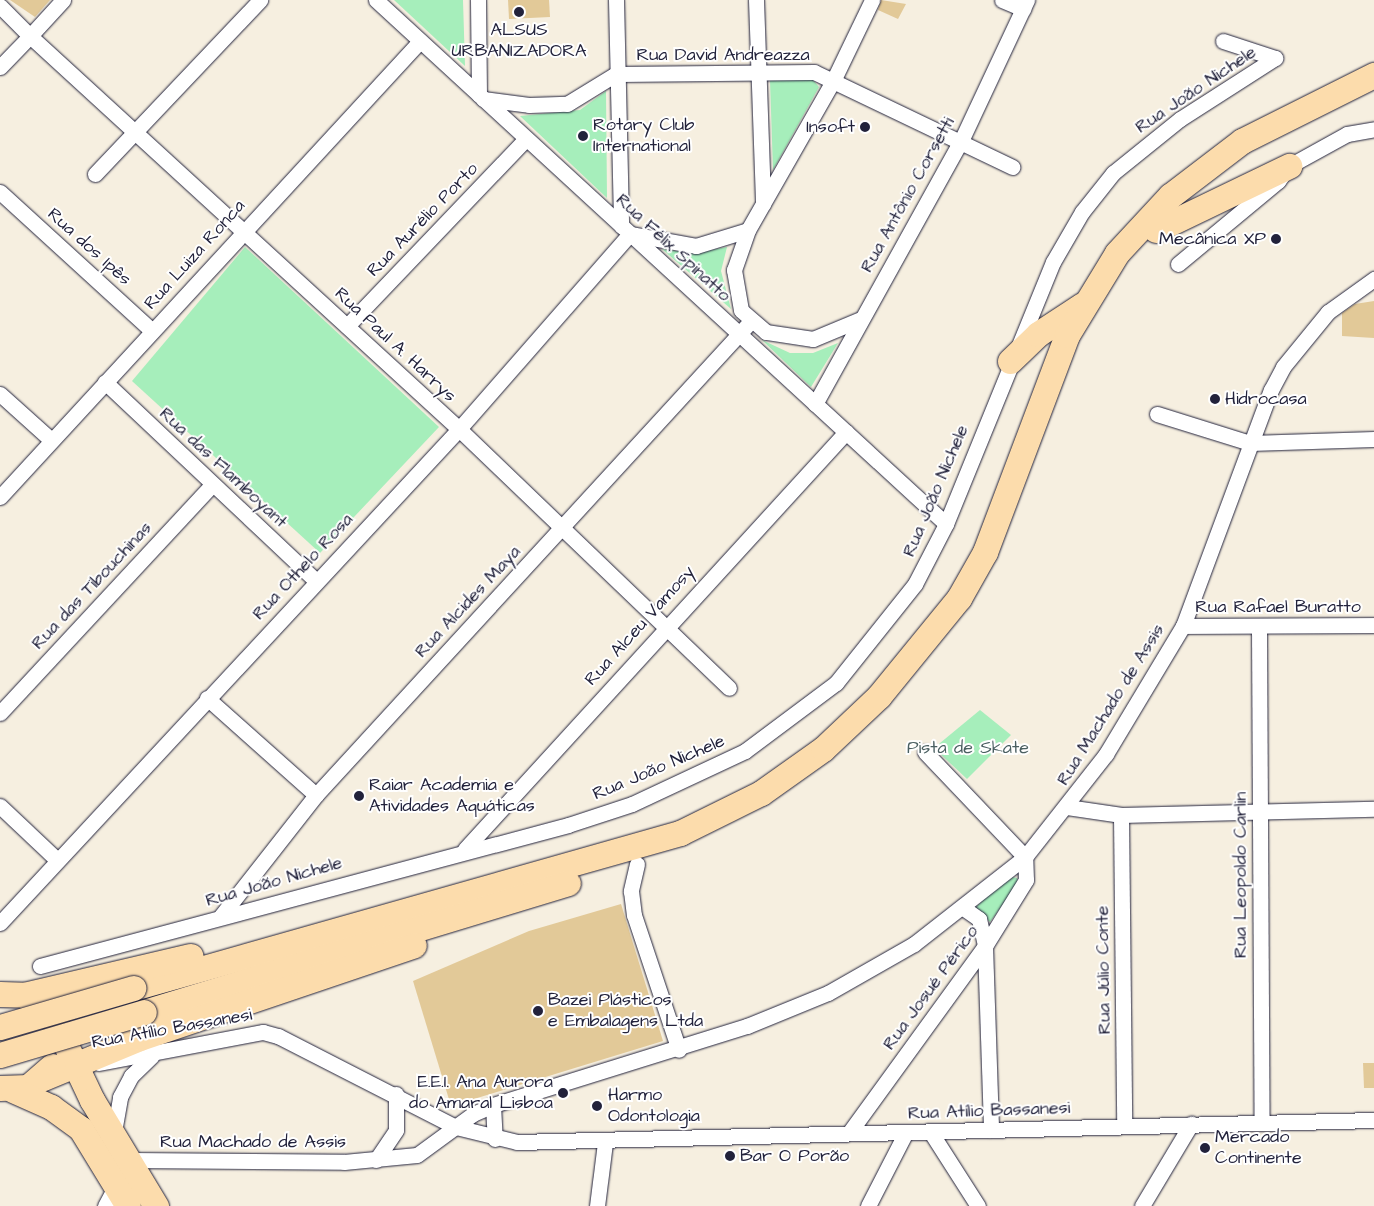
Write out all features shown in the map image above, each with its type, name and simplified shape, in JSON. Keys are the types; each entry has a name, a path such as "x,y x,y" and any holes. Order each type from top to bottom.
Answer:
{"highway":[{"path":"0,1055 144,1012 680,833 728,810 823,749 880,696 930,638 984,552 1052,370 1082,305 1142,224 1203,168 1286,117 1374,75"},
{"path":"0,1027 133,988 511,889 637,864 729,829 799,786 863,732 921,673 955,628 1000,551 1080,338 1129,255 1213,176 1250,151 1292,127 1374,94"},
{"path":"1156,230 1289,166"},
{"path":"1010,361 1038,334 1082,305"},
{"path":"12,994 226,948 390,899 511,889"},
{"path":"4,1090 79,1065 140,1038 404,949 511,889"},
{"path":"12,994 38,1001 56,1024 156,1206"},
{"path":"41,1079 57,1054 56,1024"},
{"path":"4,1090 71,1120 116,1199"}],"street":[{"path":"0,67 63,0"},
{"path":"95,174 260,0"},
{"name":"Rua Félix Spinatto","path":"376,0 946,524"},
{"path":"478,0 481,97"},
{"path":"616,0 616,74 626,230 696,246 748,230"},
{"path":"756,0 756,72 763,204"},
{"path":"860,319 813,339 788,338 751,321 735,292 738,251 748,230 834,79 872,0"},
{"path":"1002,0 1025,5"},
{"name":"Rua Antônio Corsetti","path":"815,404 860,319 960,141 1025,5"},
{"name":"Rua Paul A. Harrys","path":"0,6 134,133 244,230 459,429 666,624 729,688"},
{"name":"Rua Luiza Ronca","path":"0,497 420,41"},
{"name":"Rua João Nichele","path":"40,966 465,849 568,825 632,804 745,751 836,683 874,641 915,584 946,524 1010,361 1053,262 1082,212 1113,174 1180,119 1275,58 1223,41"},
{"name":"Rua David Andreazza","path":"481,97 529,105 567,104 616,74 814,72 834,79 1012,167"},
{"path":"1178,264 1278,181 1289,166 1347,134 1374,129"},
{"name":"Rua Aurélio Porto","path":"347,326 526,139"},
{"name":"Rua dos Ipês","path":"0,192 152,330"},
{"name":"Rua Othelo Rosa","path":"0,922 315,580 459,429 626,230"},
{"name":"Rua Machado de Assis","path":"130,1160 376,1160 416,1155 456,1126 493,1105 679,1050 828,993 914,944 1024,857 1067,807 1106,754 1183,626 1271,390 1305,337 1328,312 1374,279"},
{"name":"Rua Alcides Maya","path":"221,916 316,796 751,321"},
{"name":"Rua das Flamboyant","path":"105,382 212,485 315,580"},
{"path":"0,394 52,440"},
{"path":"1157,414 1250,443 1374,439"},
{"name":"Rua Alceu Vamosy","path":"465,849 666,624 846,432"},
{"name":"Rua das Tibouchinas","path":"0,713 212,485"},
{"name":"Rua Rafael Buratto","path":"1183,626 1259,628 1374,625"},
{"name":"Rua Leopoldo Carlin","path":"1259,628 1262,1122"},
{"path":"207,698 316,796"},
{"path":"926,752 1024,857"},
{"path":"0,806 56,859"},
{"path":"1067,807 1121,815 1374,809"},
{"name":"Rua Júlio Conte","path":"1121,815 1124,1125"},
{"name":"Rua Josué Périco","path":"849,1133 986,946 1026,880 1024,857"},
{"path":"637,864 631,891 634,914 679,1050"},
{"path":"962,907 979,919 986,946 992,1130"},
{"name":"Rua Atílio Bassanesi","path":"79,1065 153,1055 201,1041 263,1032 278,1036 456,1126 494,1139 605,1143 849,1133 1374,1120"},
{"path":"114,1132 120,1097 135,1071 153,1055"},
{"path":"376,1160 396,1130 396,1094"},
{"path":"493,1105 494,1139"},
{"path":"1142,1206 1191,1124"},
{"path":"868,1206 906,1132"},
{"path":"930,1132 978,1206"},
{"path":"597,1206 605,1143"}],"green space":[{"path":"394,0 463,0 465,66"},
{"path":"770,80 813,80 819,87 773,170"},
{"path":"606,91 607,198 520,116 580,110"},
{"path":"245,247 439,427 320,553 132,381"},
{"path":"727,247 721,271 731,309 662,249 694,253"},
{"path":"762,340 790,353 813,353 838,343 811,387"},
{"name":"Pista de Skate","path":"980,710 1011,735 967,779 934,748"},
{"path":"1007,876 1017,878 1018,884 990,922 974,909"}],"building":[{"path":"10,0 50,0 35,17"},
{"name":"ALSUS URBANIZADORA","path":"508,0 549,0 550,17 509,19"},
{"path":"881,0 906,4 898,19 878,10"},
{"path":"1374,301 1374,338 1342,336 1342,313 1355,304"},
{"name":"Bazei Plásticos e Embalagens Ltda","path":"621,904 663,1041 451,1106 413,981 529,931"},
{"path":"1363,1063 1374,1063 1374,1088 1364,1088"}],"place":[{"name":"ALSUS URBANIZADORA","path":"519,12"},
{"name":"Insoft","path":"865,127"},
{"name":"Rotary Club International","path":"583,136"},
{"name":"Mecânica XP","path":"1276,239"},
{"name":"Hidrocasa","path":"1215,399"},
{"name":"Raiar Academia e Atividades Aquáticas","path":"359,796"},
{"name":"Bazei Plásticos e Embalagens Ltda","path":"538,1011"},
{"name":"E.E.I. Ana Aurora do Amaral Lisboa","path":"563,1093"},
{"name":"Harmo Odontologia","path":"597,1106"},
{"name":"Mercado Continente","path":"1205,1148"},
{"name":"Bar O Porão","path":"730,1156"}]}
